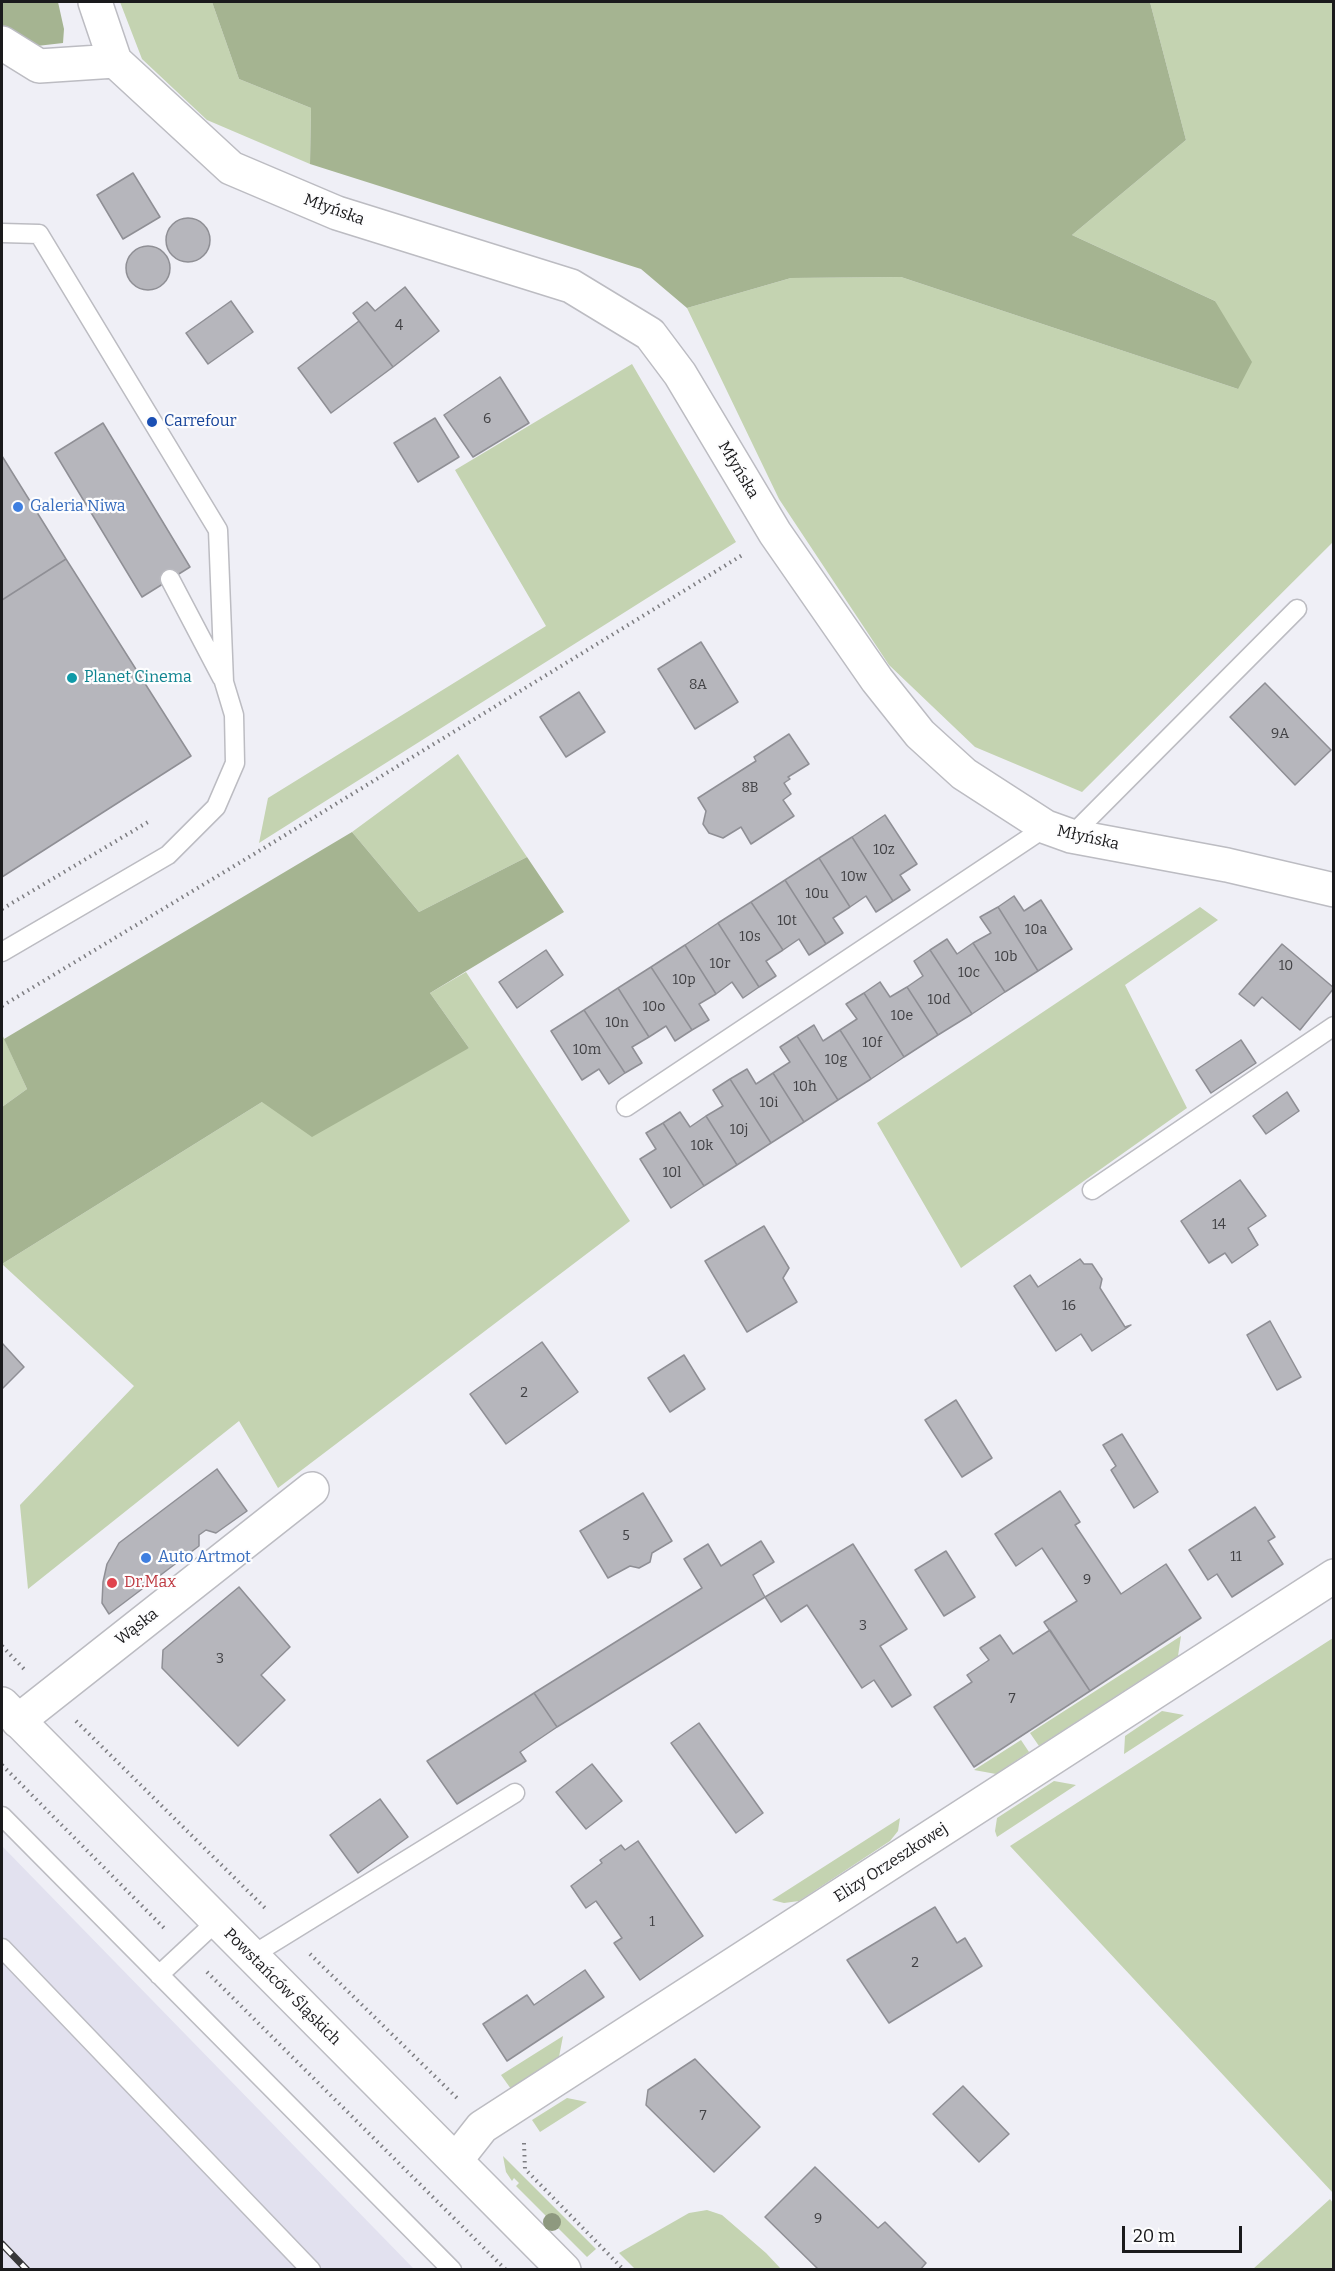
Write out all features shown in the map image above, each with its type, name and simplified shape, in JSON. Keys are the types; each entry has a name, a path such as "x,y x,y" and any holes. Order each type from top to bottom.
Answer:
{"street":[{"path":"2,43 39,66 115,62 96,2"},
{"name":"Młyńska","path":"115,62 231,168 337,213 571,286 650,334 681,374 775,533 877,680 920,734 964,774 1059,831 1227,865 1334,890"},
{"name":"Wąska","path":"10,1712 51,1695 312,1489"},
{"name":"Elizy Orzeszkowej","path":"456,2160 482,2127 1334,1576"},
{"name":"Powstańców Śląskich","path":"10,1712 564,2270"}],"lane":[{"path":"2,234 39,234 218,530 224,682"},
{"path":"2,952 168,855 216,807 235,763 234,715 224,682 170,579"},
{"path":"626,1107 1059,831 1297,609"},
{"path":"1092,1190 1334,1026"},
{"path":"251,1956 515,1793"},
{"path":"2,1816 452,2270"},
{"path":"159,1975 217,1921"},
{"path":"2,1948 311,2270"}],"path":[{"path":"2,1006 264,848 775,533"},
{"path":"2,909 148,822"},
{"path":"2,1646 459,2101 467,2096"},
{"path":"2,1765 506,2270"},
{"path":"524,2141 525,2169 624,2270"}],"shaded area":[{"path":"2,1846 414,2269 2,2269"}],"green space":[{"path":"2,2 58,2 64,29 63,43 37,46 2,27"},
{"path":"120,2 212,2 239,79 311,108 310,164 207,120 142,59"},
{"path":"212,2 1150,2 1186,140 1072,235 1215,301 1252,362 1238,389 901,277 791,278 687,308 641,269 310,164 311,108 239,79"},
{"path":"1150,2 1333,2 1333,542 1082,792 975,747 889,665 779,499 687,308 791,278 901,277 1238,389 1215,301 1072,235 1186,140"},
{"path":"632,364 736,542 259,843 268,798 546,626 455,470"},
{"path":"458,754 527,857 419,912 352,832"},
{"path":"352,832 419,912 527,857 564,912 430,993 469,1048 312,1137 262,1102 2,1264 2,1107 27,1089 4,1039"},
{"path":"1200,907 1218,920 1125,985 1187,1108 961,1268 877,1123"},
{"path":"466,972 630,1221 278,1488 239,1421 28,1589 20,1505 134,1386 2,1264 262,1102 469,1048 430,993"},
{"path":"2,1034 27,1089 2,1107"},
{"path":"1181,1636 1178,1656 1039,1746 1030,1733"},
{"path":"1333,1638 1333,2193 1010,1846"},
{"path":"1162,1711 1184,1715 1124,1754 1125,1736"},
{"path":"1021,1740 1029,1752 996,1774 974,1770"},
{"path":"1054,1781 1076,1785 997,1837 995,1831 997,1818"},
{"path":"900,1818 898,1831 890,1841 799,1901 784,1903 772,1900"},
{"path":"563,2036 559,2057 511,2089 501,2075"},
{"path":"567,2098 587,2102 540,2132 532,2120"},
{"path":"503,2156 596,2249 587,2257 516,2186 519,2183 514,2178 512,2181 506,2172"},
{"path":"1330,2199 1333,2203 1333,2269 1253,2269"},
{"path":"707,2210 722,2215 781,2269 635,2269 619,2253 689,2213"}],"building":[{"path":"133,173 160,217 123,239 97,195"},
{"path":"188,218 204,224 210,240 204,256 188,262 172,256 166,240 172,224"},
{"path":"148,246 156,247 164,252 169,260 169,276 164,284 156,289 148,290 140,289 132,284 127,276 126,268 127,260 132,252 140,247"},
{"path":"405,287 439,331 393,367 353,313 367,302 375,311"},
{"path":"231,301 253,332 208,364 186,333"},
{"path":"359,321 393,367 331,413 298,368"},
{"path":"500,377 529,423 473,457 444,415"},
{"path":"435,418 459,457 418,482 394,443"},
{"path":"103,423 190,567 142,597 55,453"},
{"name":"Galeria Niwa","path":"2,456 66,559 2,600"},
{"name":"Planet Cinema","path":"66,559 191,756 2,877 2,600"},
{"path":"701,642 738,702 695,729 658,669"},
{"path":"1265,683 1331,750 1295,785 1230,717"},
{"path":"579,692 605,732 566,757 540,717"},
{"path":"789,734 809,764 788,777 790,779 784,783 791,794 783,800 794,816 751,844 741,827 723,838 709,833 703,824 706,811 698,798 756,761 754,757"},
{"path":"885,815 917,864 900,875 910,890 893,901 852,837"},
{"path":"852,837 893,901 876,912 866,896 850,907 819,858"},
{"path":"819,858 850,907 833,918 843,933 826,944 785,880"},
{"path":"785,880 826,944 809,955 799,939 783,950 751,902"},
{"path":"1014,896 1024,911 1041,900 1072,949 1038,971 998,907"},
{"path":"751,902 783,950 766,961 776,976 759,987 718,923"},
{"path":"998,907 1038,971 1005,992 973,943 991,933 980,917"},
{"path":"718,923 759,987 743,998 732,982 716,994 685,945"},
{"path":"947,939 957,954 973,943 1005,992 972,1014 930,950"},
{"path":"1282,944 1334,988 1300,1030 1262,997 1254,1006 1239,994"},
{"path":"685,945 716,994 699,1004 709,1020 692,1030 651,967"},
{"path":"546,950 563,975 517,1008 499,982"},
{"path":"930,950 972,1014 938,1035 907,987 923,976 914,961"},
{"path":"651,967 692,1030 675,1041 666,1026 649,1037 618,988"},
{"path":"880,982 890,997 907,987 938,1035 904,1057 864,993"},
{"path":"618,988 649,1037 632,1047 642,1063 625,1073 584,1010"},
{"path":"864,993 904,1057 871,1079 840,1030 857,1019 846,1004"},
{"path":"584,1010 625,1073 609,1084 599,1069 582,1080 551,1031"},
{"path":"814,1025 823,1041 840,1030 871,1079 838,1100 797,1036"},
{"path":"797,1036 838,1100 804,1122 773,1073 790,1062 780,1047"},
{"path":"1241,1040 1256,1063 1211,1093 1196,1070"},
{"path":"747,1069 756,1084 773,1073 804,1122 771,1143 730,1079"},
{"path":"730,1079 771,1143 737,1165 706,1116 723,1106 713,1090"},
{"path":"1287,1092 1299,1111 1266,1134 1253,1116"},
{"path":"680,1112 690,1127 706,1116 737,1165 704,1186 663,1123"},
{"path":"663,1123 704,1186 671,1208 640,1159 656,1149 646,1133"},
{"path":"1240,1180 1266,1216 1248,1228 1258,1245 1232,1263 1225,1253 1209,1263 1181,1221"},
{"path":"764,1226 789,1268 783,1278 797,1302 747,1332 705,1261"},
{"path":"1080,1259 1084,1264 1092,1264 1102,1279 1100,1288 1125,1327 1131,1325 1092,1351 1081,1334 1056,1351 1014,1286 1030,1275 1038,1287"},
{"path":"1270,1321 1301,1377 1277,1390 1247,1335"},
{"path":"542,1342 578,1392 506,1444 470,1394"},
{"path":"2,1343 24,1367 2,1389"},
{"path":"684,1355 705,1389 670,1412 648,1378"},
{"path":"956,1400 992,1458 962,1477 925,1420"},
{"path":"1122,1434 1158,1492 1134,1508 1111,1470 1116,1466 1103,1445"},
{"path":"217,1469 247,1511 216,1533 206,1530 199,1535 199,1546 109,1614 102,1603 103,1582 107,1564 119,1543"},
{"path":"1060,1491 1080,1522 1075,1525 1121,1594 1166,1564 1201,1618 1090,1691 1044,1622 1077,1601 1042,1548 1016,1566 995,1534"},
{"path":"643,1493 672,1541 652,1553 650,1562 639,1568 630,1566 608,1578 580,1531"},
{"path":"1255,1507 1275,1537 1268,1541 1283,1564 1232,1597 1217,1574 1208,1580 1189,1550"},
{"path":"761,1541 774,1562 753,1575 765,1597 557,1727 534,1693 702,1588 684,1559 708,1544 721,1566"},
{"path":"853,1544 907,1629 880,1646 911,1695 892,1707 874,1680 862,1688 807,1605 781,1622 765,1597"},
{"path":"946,1551 975,1597 944,1616 915,1570"},
{"path":"239,1587 290,1647 261,1675 285,1700 238,1746 162,1668 163,1650"},
{"path":"1050,1630 1090,1691 974,1767 934,1707 972,1682 967,1675 989,1660 980,1648 1000,1635 1013,1654"},
{"path":"534,1693 557,1727 520,1752 526,1761 457,1804 427,1761"},
{"path":"699,1723 763,1813 736,1833 671,1743"},
{"path":"592,1764 622,1801 586,1829 556,1792"},
{"path":"380,1799 408,1837 358,1873 330,1835"},
{"path":"638,1841 703,1936 640,1980 614,1943 622,1938 596,1901 586,1908 571,1886 602,1863 600,1860 621,1845 625,1850"},
{"path":"935,1907 957,1943 965,1938 982,1966 889,2023 847,1960"},
{"path":"585,1970 604,1997 507,2061 483,2024 527,1995 534,2005"},
{"path":"695,2059 760,2127 714,2172 646,2105 648,2090"},
{"path":"963,2086 1009,2134 979,2162 933,2114"},
{"path":"815,2167 878,2228 885,2222 926,2263 920,2270 819,2270 765,2217"}],"railway":[{"path":"2,2244 27,2270"}],"place":[{"name":"Carrefour","path":"152,422"},
{"name":"Galeria Niwa","path":"18,507"},
{"name":"Planet Cinema","path":"72,678"},
{"name":"Auto Artmot","path":"146,1558"},
{"name":"Dr.Max","path":"112,1583"}]}
